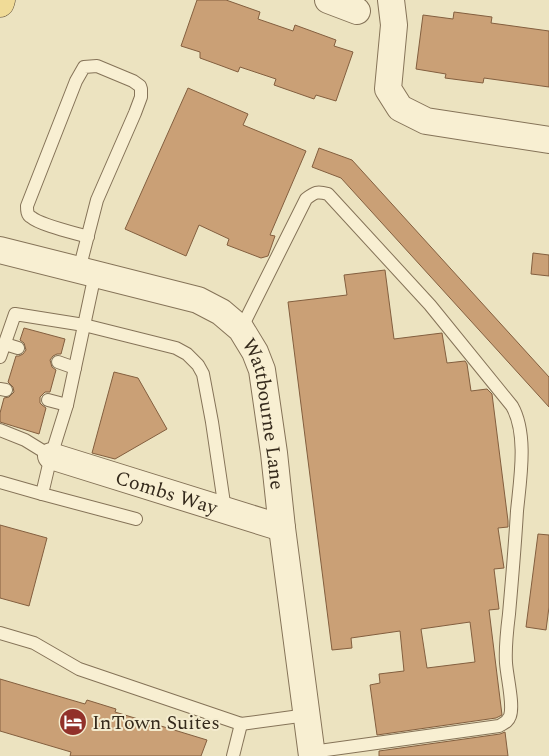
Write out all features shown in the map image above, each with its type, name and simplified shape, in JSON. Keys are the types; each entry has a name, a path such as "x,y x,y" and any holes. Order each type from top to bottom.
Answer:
{"street":[{"path":"328,0 357,11"},
{"path":"391,0 394,25 388,89 400,108 426,121 549,140"},
{"name":"Wattbourne Lane","path":"0,250 198,300 221,312 241,330 255,352 262,370 274,453 312,754"},
{"name":"Combs Way","path":"51,456 282,528"}],"lane":[{"path":"42,494 51,456 67,405 84,326 88,237 97,200 141,96 140,86 133,81 97,66 84,67 76,81 27,206 30,217 88,237"},
{"path":"241,330 306,199 319,192 328,194 430,305 512,406 520,425 521,458 505,648 511,714 508,721 499,726 312,754"},
{"path":"0,357 15,314 84,326 176,348 187,354 198,365 203,374 225,510"},
{"path":"5,344 18,348"},
{"path":"58,362 75,368"},
{"path":"48,400 67,405"},
{"path":"0,430 25,440 51,456"},
{"path":"0,482 136,519"},
{"path":"0,633 34,643 79,669 241,724 307,715"},
{"path":"233,756 241,724"}],"building":[{"path":"197,0 226,0 260,12 258,19 293,31 295,25 336,40 334,46 353,52 336,101 316,95 314,99 274,85 276,79 240,67 238,72 200,58 200,52 181,46"},
{"path":"454,12 492,17 491,23 549,31 549,87 484,78 483,83 445,78 446,74 416,69 423,15 453,19"},
{"path":"188,88 248,114 243,125 306,151 270,235 275,236 268,256 261,258 227,245 229,239 199,225 186,256 125,229"},
{"path":"319,148 352,160 549,377 549,407 341,178 312,167"},
{"path":"533,253 549,255 549,276 531,274"},
{"path":"385,270 394,339 442,333 447,363 465,361 471,391 487,389 492,394 508,521 508,527 498,528 504,568 494,569 499,609 489,610 502,715 496,718 377,735 370,685 380,683 379,674 404,671 400,631 351,638 352,648 332,650 288,302 347,295 344,275","holes":["470,622 475,662 427,668 421,629"]},
{"path":"24,328 65,339 61,354 53,356 50,360 52,367 56,370 50,392 45,392 40,397 40,403 46,408 39,434 0,422 4,398 9,397 14,392 13,387 8,382 16,356 23,354 26,350 24,343 20,340"},
{"path":"114,372 138,378 167,429 115,459 92,453"},
{"path":"0,525 47,538 29,606 0,598"},
{"path":"538,534 549,535 549,607 546,630 526,627"},
{"name":"InTown Suites","path":"0,679 85,704 87,700 116,709 115,712 207,740 201,756 70,756 71,752 0,731"},
{"path":"505,732 508,756 379,756 379,751"}],"place":[{"name":"InTown Suites","path":"73,722"}]}
